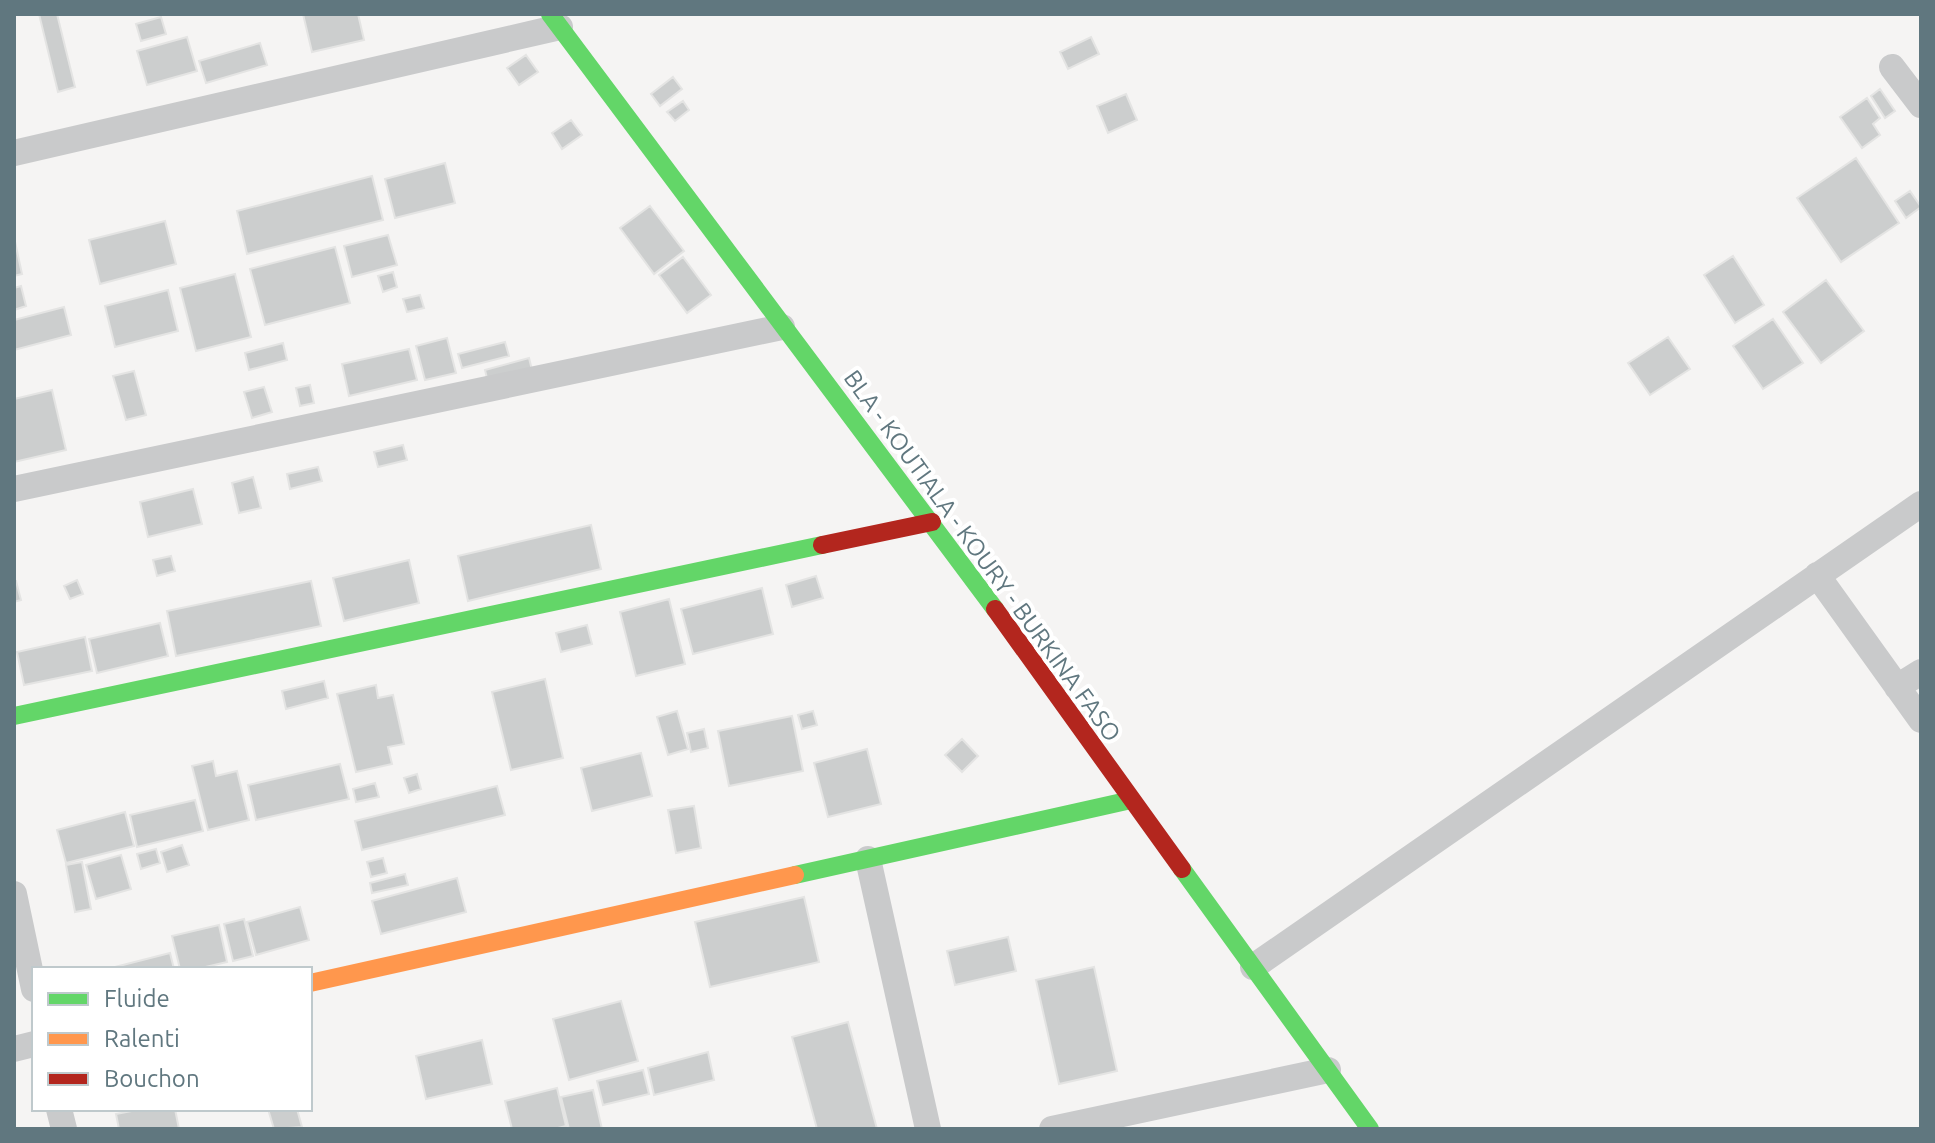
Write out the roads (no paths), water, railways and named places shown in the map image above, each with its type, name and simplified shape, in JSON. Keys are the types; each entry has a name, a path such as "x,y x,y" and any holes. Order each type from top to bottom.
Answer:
{"street":[{"path":"14,153 555,20"},
{"name":"BLA - KOUTIALA - KOURY - BURKINA FASO","path":"555,20 782,327 932,522 1370,1129"},
{"path":"1892,67 1921,105"},
{"path":"14,489 782,327"},
{"path":"1253,967 1921,504"},
{"path":"14,716 932,522"},
{"path":"1817,575 1921,720"},
{"path":"1897,687 1921,672"},
{"path":"312,983 1131,800"},
{"path":"868,859 928,1129"},
{"path":"14,894 32,980"},
{"path":"1052,1129 1328,1070"}]}
